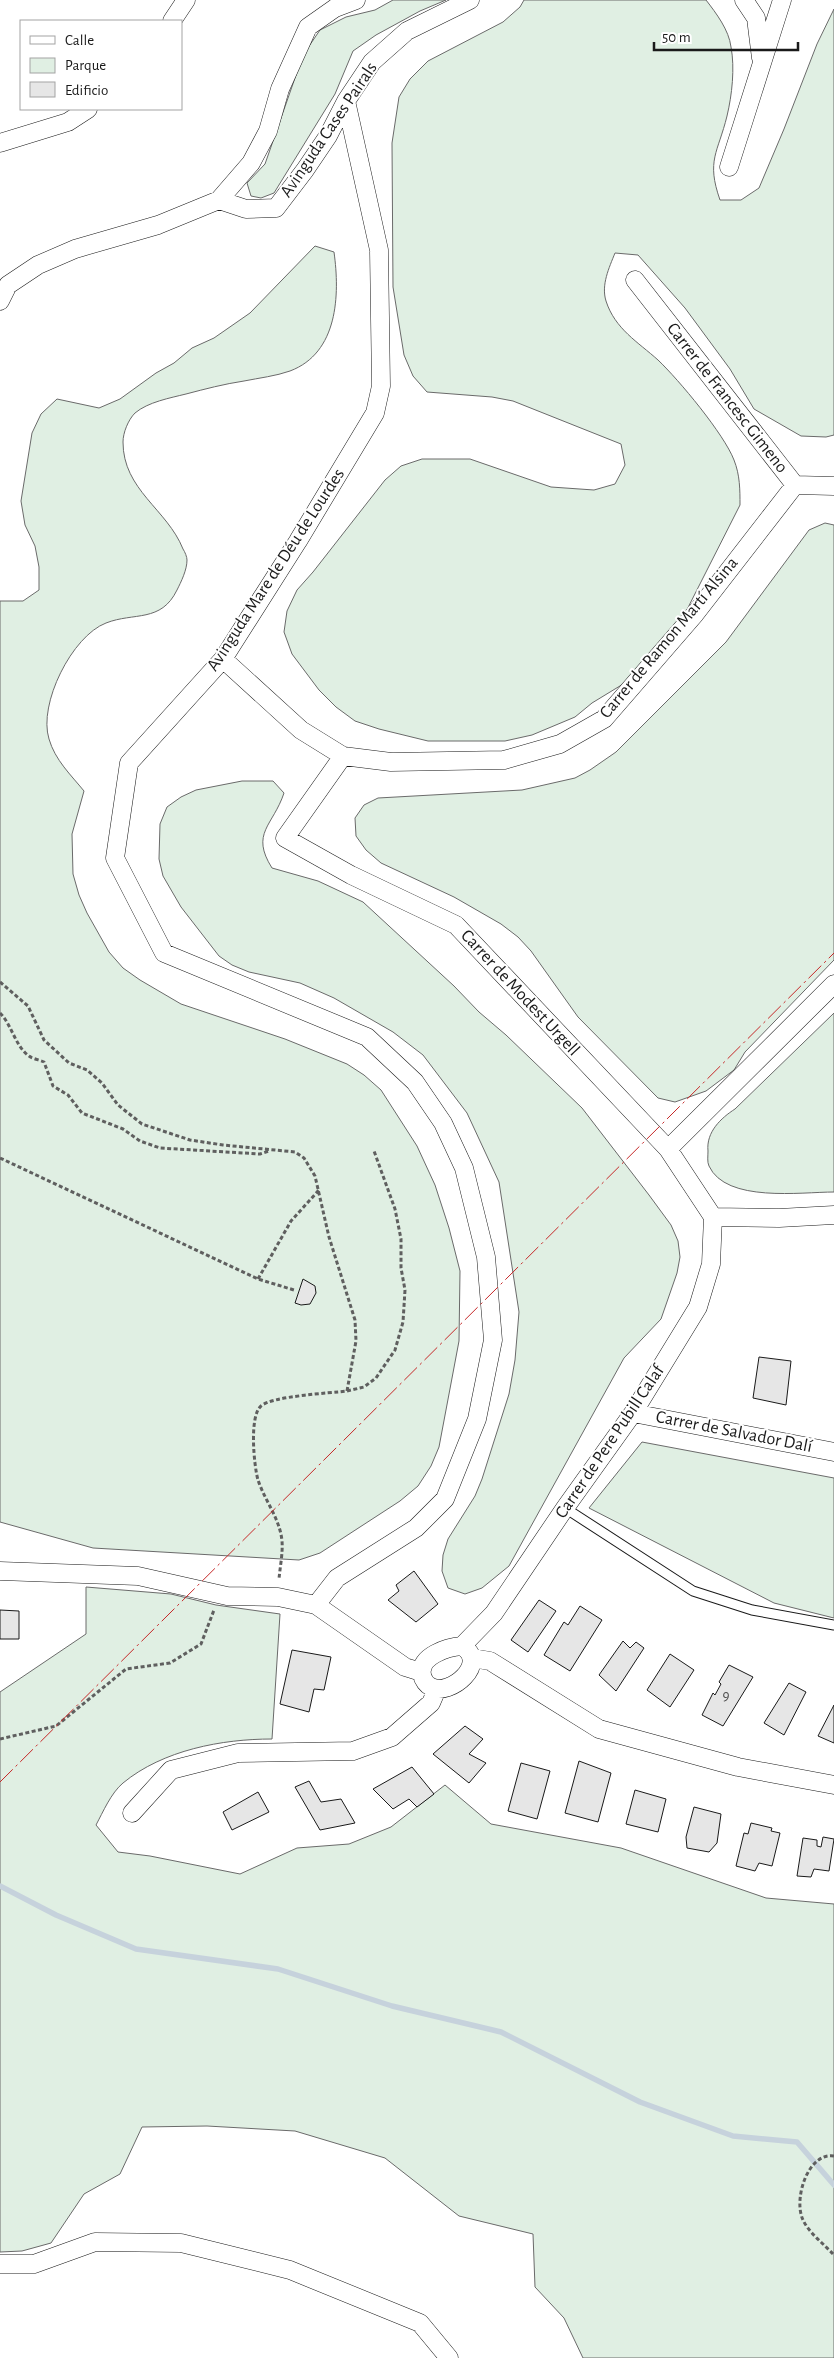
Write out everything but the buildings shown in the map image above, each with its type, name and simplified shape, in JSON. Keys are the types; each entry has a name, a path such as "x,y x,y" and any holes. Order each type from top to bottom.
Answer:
{"street":[{"path":"173,20 186,0"},
{"path":"0,301 8,284 38,265 75,249 158,225 218,200 251,164 268,131 280,89 308,27 335,8 356,0"},
{"name":"Avinguda Cases Pairals","path":"218,200 246,210 276,208 328,136 346,101 372,62 406,31 470,0"},
{"path":"744,0 756,18 762,65"},
{"path":"729,167 782,0"},
{"name":"Avinguda Mare de Déu de Lourdes","path":"316,1605 337,1578 416,1528 445,1499 478,1419 493,1340 486,1257 464,1168 443,1123 415,1082 367,1037 164,953 115,858 129,763 223,659 298,541 375,413 381,386 379,250 346,101"},
{"path":"0,143 26,137 68,122 86,110"},
{"name":"Carrer de Francesc Gimeno","path":"635,280 795,485 834,486"},
{"name":"Carrer de Ramon Martí Alsina","path":"223,659 301,730 343,756 391,762 504,760 560,744 604,719 694,614 795,485"},
{"name":"Carrer de Modest Urgell","path":"343,756 285,838 352,875 456,925 668,1149 713,1217"},
{"path":"668,1149 834,984"},
{"path":"713,1217 779,1218 834,1215"},
{"name":"Carrer de Pere Pubill Calaf","path":"467,1652 565,1508 633,1413 698,1307 711,1264 713,1217"},
{"name":"Carrer de Salvador Dalí","path":"633,1413 834,1452"},
{"path":"0,1571 138,1576 221,1595 278,1597 316,1605 405,1667 422,1672"},
{"path":"467,1652 471,1667 465,1675 448,1687 437,1689 430,1686 424,1680 423,1665 438,1652 451,1647 467,1652 490,1661 599,1729 738,1767 834,1785"},
{"path":"132,1813 171,1770 238,1753 353,1751 392,1737 431,1703 437,1689"},
{"path":"0,2264 34,2264 95,2242 180,2243 290,2270 420,2323 449,2358"}],"lane":[{"path":"565,1508 693,1591 752,1610 834,1625"}],"path":[{"path":"0,982 28,1006 44,1040 69,1063 87,1070 102,1083 118,1105 142,1124 190,1140 295,1152 304,1158 315,1176 329,1237 355,1320 356,1341 347,1391"},
{"path":"0,1013 8,1021 14,1037 29,1056 44,1062 53,1086 68,1094 82,1113 123,1129 140,1140 160,1148 260,1154 272,1150"},
{"path":"278,1597 282,1540 276,1518 258,1480 254,1439 255,1416 261,1406 274,1400 347,1391 364,1387 376,1378 395,1350 403,1322 405,1290 395,1209 374,1151"},
{"path":"0,1158 258,1279 294,1290"},
{"path":"258,1279 291,1221 318,1190"},
{"path":"0,1738 56,1726 126,1669 170,1663 201,1644 221,1595"},
{"path":"834,2156 826,2155 817,2160 806,2177 800,2205 802,2219 834,2254"}],"green space":[{"path":"393,0 446,0 420,11 376,35 353,51 335,94 274,193 261,198 251,196 247,183 265,164 303,55 320,30 346,17 375,10"},
{"path":"524,0 706,0 725,28 730,41 732,55 733,73 730,99 714,166 714,175 720,200 741,200 759,188 817,44 834,9 834,435 826,437 801,436 754,409 730,369 685,308 638,255 615,253 606,277 604,289 610,311 621,327 677,380 721,436 736,466 740,505 668,647 633,678 592,703 575,717 532,735 505,741 428,741 355,721 336,707 319,690 292,654 284,632 287,611 297,590 385,480 401,466 422,459 470,459 551,487 594,490 615,484 625,465 621,444 513,401 492,397 427,392 413,376 404,355 393,287 392,143 399,97 410,79 428,61 503,22 520,7"},
{"path":"315,246 334,252 336,269 335,304 332,321 327,337 318,351 306,362 290,371 222,385 159,401 140,409 130,419 123,442 125,459 130,473 176,535 186,556 186,568 177,590 163,608 146,615 106,623 93,630 81,642 70,656 53,690 48,708 47,724 49,739 55,754 84,791 72,834 73,874 87,913 109,952 123,968 181,1004 285,1039 347,1064 364,1075 381,1090 417,1146 435,1185 449,1228 460,1271 459,1341 439,1447 431,1466 418,1486 400,1501 320,1553 299,1560 93,1548 0,1522 0,601 23,601 39,590 39,567 35,546 25,525 21,501 32,433 41,414 57,399 99,408 120,399 156,373 174,363 192,348 214,338 250,313"},
{"path":"825,523 834,525 834,960 745,1052 734,1070 706,1091 675,1102 658,1098 578,1017 531,951 518,937 501,924 454,897 381,863 366,850 356,836 355,818 364,805 378,798 522,790 575,778 590,770 616,752 726,642 809,530"},
{"path":"242,781 273,781 284,793 263,838 266,856 272,868 318,881 363,902 582,1108 671,1225 678,1241 680,1257 677,1273 661,1319 624,1358 509,1566 482,1588 465,1594 448,1588 442,1571 443,1555 448,1539 475,1496 482,1479 509,1394 515,1360 519,1312 499,1182 467,1113 423,1055 393,1032 334,998 300,983 249,972 232,965 219,956 181,907 163,876 159,859 160,824 167,807 181,797 196,790"},
{"path":"834,1013 834,1192 766,1193 731,1186 718,1178 709,1166 708,1161 709,1138 716,1126"},
{"path":"642,1442 834,1478 834,1618 774,1603 589,1508"},
{"path":"86,1587 171,1594 216,1605 280,1614 272,1739 233,1741 194,1749 156,1762 123,1783 111,1797 96,1825 118,1852 150,1856 240,1874 297,1848 349,1844 391,1827 445,1785 491,1824 621,1848 766,1898 834,1904 834,2358 583,2358 564,2318 535,2287 533,2234 459,2216 385,2158 295,2131 207,2126 142,2127 120,2174 84,2194 51,2243 22,2251 0,2252 0,1692 86,1634"}],"waterway":[{"path":"0,1886 56,1915 136,1949 278,1969 392,2006 501,2032 640,2102 733,2136 797,2142 834,2185"}],"power":[{"path":"0,1782 834,953"}]}
